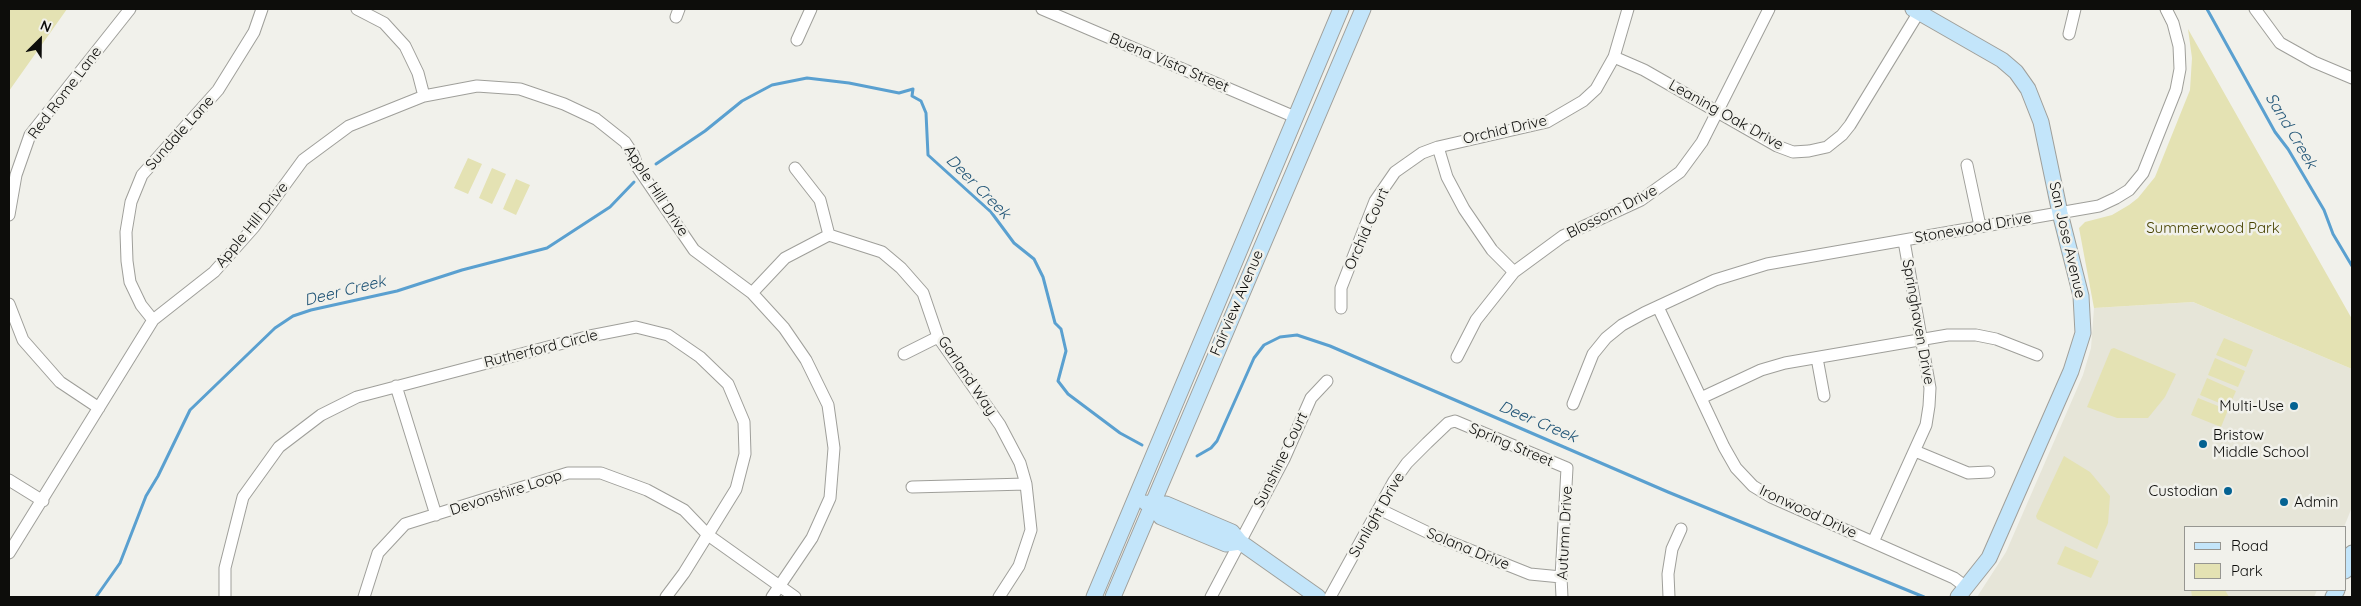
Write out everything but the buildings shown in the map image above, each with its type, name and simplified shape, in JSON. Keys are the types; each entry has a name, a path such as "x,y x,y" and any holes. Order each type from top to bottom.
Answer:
{"main road":[{"name":"Fairview Avenue","path":"1094,597 1341,9"},
{"name":"Fairview Avenue","path":"1113,597 1363,9"},
{"name":"San Jose Avenue","path":"1916,10 2002,60 2016,72 2028,89 2041,122 2060,214 2081,296 2083,333 2067,379 1988,558 1962,592"},
{"path":"1136,499 1152,506 1166,504 1232,532 1240,542 1318,597"},
{"path":"2346,569 2352,554"}],"street":[{"name":"Red Rome Lane","path":"9,215 16,176 30,135 130,9"},
{"name":"Sundale Lane","path":"153,320 141,305 130,282 126,232 131,202 142,175 218,90 254,32 262,9"},
{"path":"357,9 384,24 405,46 418,73 424,96"},
{"path":"797,40 812,9"},
{"name":"Buena Vista Street","path":"1042,9 1296,117"},
{"name":"Orchid Drive","path":"1438,146 1547,122 1583,101 1596,89 1614,58 1628,9"},
{"name":"Blossom Drive","path":"1457,357 1476,320 1514,272 1563,236 1641,200 1680,172 1692,159 1769,9"},
{"path":"2069,34 2074,9"},
{"name":"Stonewood Drive","path":"1573,404 1593,354 1606,338 1622,325 1715,280 1742,270 2099,206 2129,190 2142,173 2171,104 2180,69 2177,38 2173,23 2166,9"},
{"path":"2255,9 2280,43 2314,62 2352,78"},
{"name":"Leaning Oak Drive","path":"1614,58 1644,70 1777,146 1792,152 1809,151 1827,147 1850,126 1916,10"},
{"name":"Apple Hill Drive","path":"9,553 43,501 153,320 214,272 254,227 303,160 349,126 424,96 477,86 520,89 564,104 596,120 625,142 633,154 638,168 694,250 752,293 784,328 806,360 828,405 834,448 830,498 812,538 772,597"},
{"path":"1438,146 1447,177 1464,209 1492,250 1514,272"},
{"name":"Orchid Court","path":"1341,308 1341,288 1375,202 1388,181 1404,164 1438,146"},
{"path":"1967,165 1980,226"},
{"path":"752,293 785,258 829,235 820,200 796,168"},
{"name":"Garland Way","path":"829,235 882,252 901,268 923,293 938,337 1000,425 1020,463 1026,484 1032,530 1019,566 999,597"},
{"name":"Springhaven Drive","path":"1873,542 1926,425 1929,406 1930,388 1904,240"},
{"path":"9,304 23,340 60,382 99,408"},
{"name":"Ironwood Drive","path":"1658,307 1724,447 1736,468 1753,486 1770,497 1954,578 1962,592"},
{"name":"Rutherford Circle","path":"225,597 225,568 244,498 279,447 321,415 357,397 396,386 599,334 636,327 668,334 700,357 728,384 744,422 745,454 736,489 708,535 666,597"},
{"path":"1701,398 1761,370 1785,363 1957,334 1996,339 2037,355"},
{"path":"904,354 938,337"},
{"path":"1817,358 1824,396"},
{"name":"Sunshine Court","path":"1211,597 1284,459 1310,398 1326,381"},
{"path":"396,386 436,515"},
{"name":"Spring Street","path":"1455,422 1567,468"},
{"name":"Sunlight Drive","path":"1330,597 1394,481 1407,463 1448,423 1455,422"},
{"path":"1915,451 1968,473 1989,472"},
{"name":"Autumn Drive","path":"1562,597 1561,577 1567,468"},
{"name":"Devonshire Loop","path":"364,597 378,553 405,524 568,473 601,473 648,490 684,510 708,535 780,587"},
{"path":"9,480 43,501"},
{"path":"912,488 1026,484"},
{"name":"Solana Drive","path":"1379,509 1435,536 1530,574 1561,577"},
{"path":"1669,597 1668,574 1672,549 1682,530"},
{"path":"780,587 796,597"}],"shaded area":[{"name":"Bristow Middle School","path":"2193,302 2352,369 2352,507 2344,526 2184,526 2184,591 2317,591 2314,597 1977,597 2006,552 2083,375 2091,348 2094,308"}],"green space":[{"path":"9,9 67,9 9,91"},
{"name":"Summerwood Park","path":"2188,29 2352,319 2352,369 2193,302 2094,308 2079,228 2085,222 2112,215 2129,205 2138,198 2155,177 2190,90 2192,58"},
{"path":"468,158 482,164 468,194 454,188"},
{"path":"492,168 506,174 492,204 479,198"},
{"path":"516,179 530,185 516,215 503,209"},
{"path":"2224,338 2253,350 2246,367 2216,355"},
{"path":"2114,348 2176,374 2165,397 2148,418 2117,418 2087,407 2111,349"},
{"path":"2215,358 2245,371 2238,387 2208,375"},
{"path":"2207,378 2236,391 2229,407 2200,395"},
{"path":"2198,398 2228,410 2221,427 2191,415"},
{"path":"2064,456 2090,472 2110,496 2108,523 2097,549 2037,519 2036,516"},
{"path":"2065,546 2099,561 2091,578 2057,564"},
{"path":"2191,591 2226,591 2229,597 2192,597"}],"waterway":[{"name":"Sand Creek","path":"2207,9 2275,132 2288,149 2324,210 2333,234 2352,266"},
{"name":"Deer Creek","path":"656,164 705,131 742,101 772,85 807,78 849,83 899,93 913,89 912,96 921,101 926,113 928,155 991,212 1014,243 1034,259 1043,277 1055,323 1061,329 1066,351 1058,381 1068,394 1120,433 1142,445"},
{"name":"Deer Creek","path":"96,597 120,563 146,496 158,476 190,410 275,328 293,316 311,310 397,291 462,270 547,248 610,207 634,182"},
{"name":"Deer Creek","path":"1197,456 1211,448 1217,441 1254,358 1264,345 1280,337 1297,335 1330,346 1668,492 1924,597"}],"place":[{"name":"Multi-Use","path":"2294,406"},
{"name":"Bristow Middle School","path":"2203,444"},
{"name":"Custodian","path":"2228,491"},
{"name":"Admin","path":"2284,502"}]}
